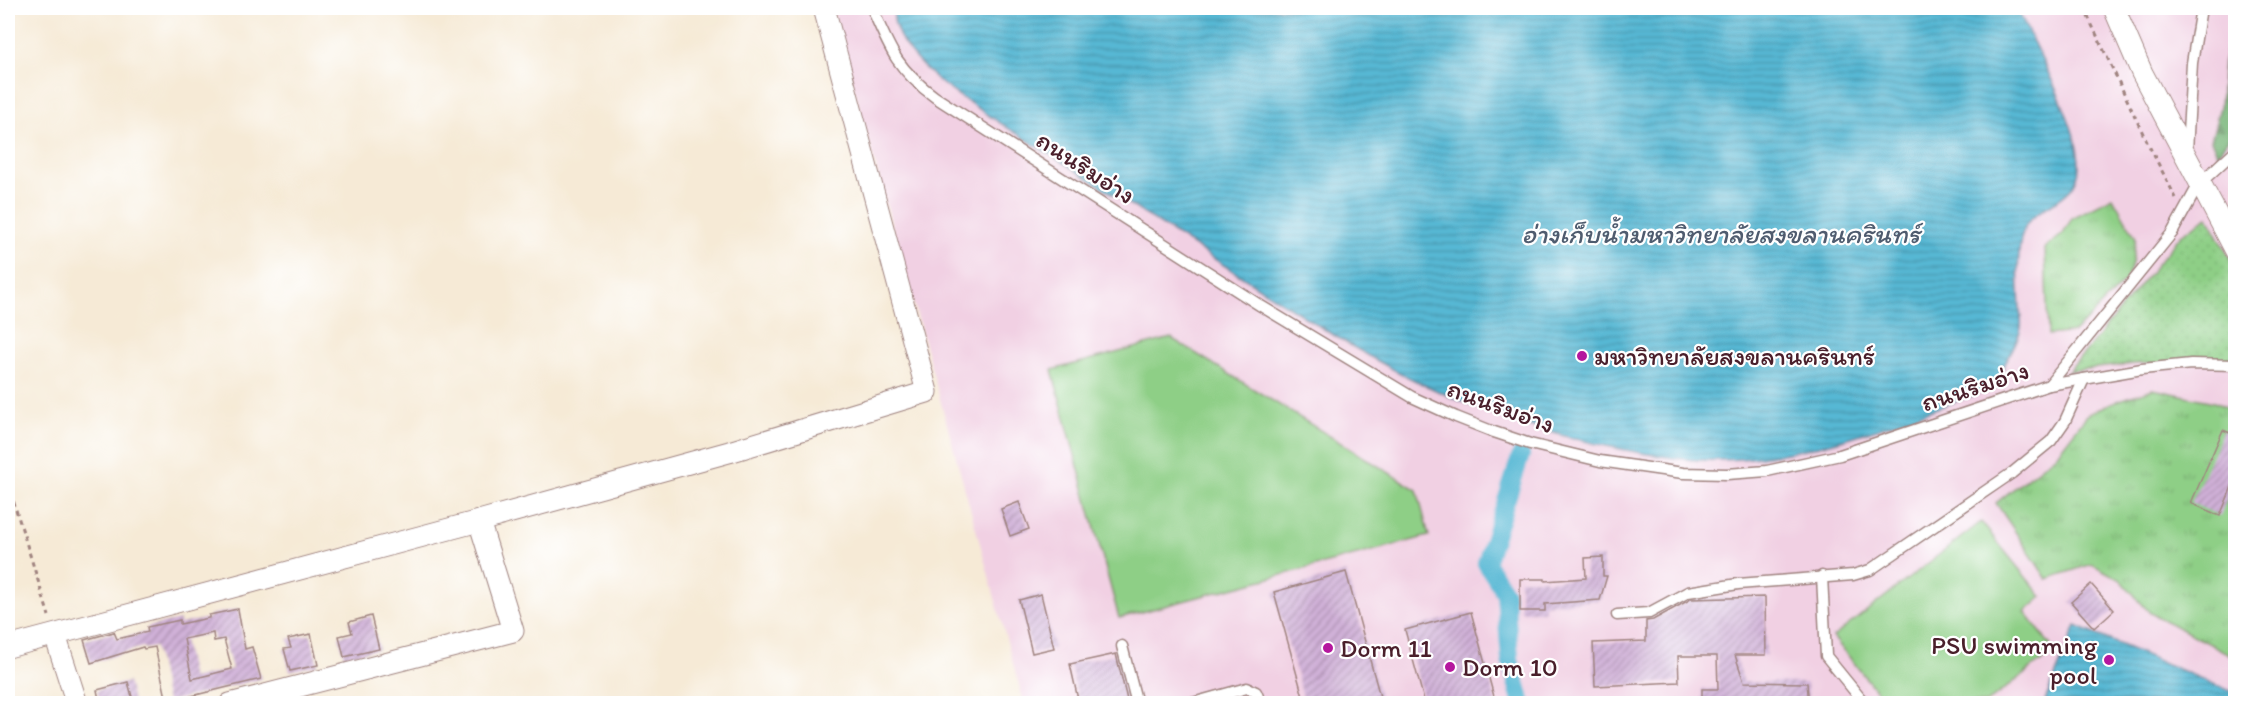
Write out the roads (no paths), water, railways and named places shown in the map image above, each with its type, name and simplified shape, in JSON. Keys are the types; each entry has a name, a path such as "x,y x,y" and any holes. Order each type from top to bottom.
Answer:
{"street":[{"path":"8,647 729,452 927,392 824,8"},
{"path":"2114,8 2142,73 2235,251"},
{"path":"230,704 513,631 479,521"},
{"path":"55,635 77,704"}],"lane":[{"name":"ถนนริมอ่าง","path":"872,8 891,50 904,71 935,97 1262,306 1412,397 1456,417 1530,444 1600,461 1664,471 1718,474 1767,471 1840,455 2049,385 2179,365 2235,365"},
{"path":"2187,160 2192,63 2201,8"},
{"path":"2049,385 2172,233 2199,184 2235,150"},
{"path":"1617,615 1649,613 1688,592 1738,584 1853,575 1869,570 2012,473 2051,441 2065,421 2084,379"},
{"path":"1822,576 1826,656 1865,704"},
{"path":"1122,646 1137,704"},
{"path":"1190,704 1247,688 1256,692 1261,704"}],"water":[{"name":"อ่างเก็บน้ำมหาวิทยาลัยสงขลานครินทร์","path":"894,8 2017,8 2064,107 2077,147 2078,177 2066,194 2039,212 2025,227 2019,256 2021,327 2002,370 1999,386 1880,428 1798,451 1757,458 1715,460 1674,458 1609,447 1513,420 1450,397 1366,354 950,90 926,70 905,46 896,27"},
{"name":"PSU swimming pool","path":"2076,626 2235,693 2235,703 2044,703"}],"waterway":[{"path":"1521,455 1486,563 1505,593 1510,659 1522,704"}],"place":[{"name":"มหาวิทยาลัยสงขลานครินทร์","path":"1582,356"},
{"name":"Dorm 11","path":"1328,648"},
{"name":"PSU swimming pool","path":"2109,660"},
{"name":"Dorm 10","path":"1450,667"}]}
